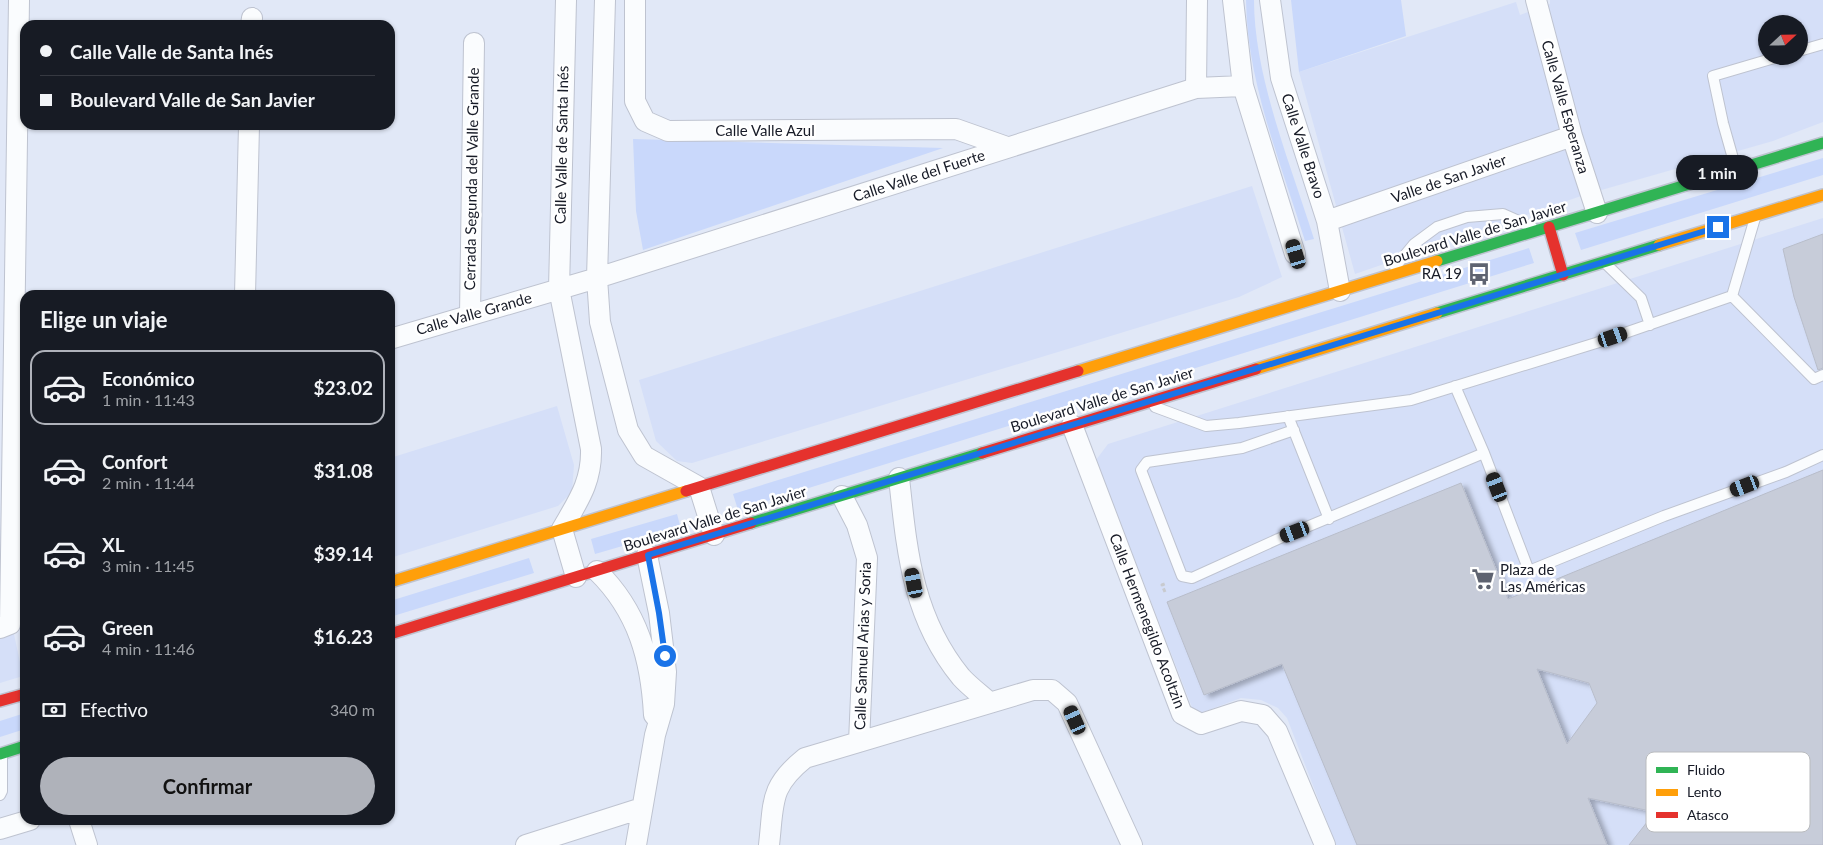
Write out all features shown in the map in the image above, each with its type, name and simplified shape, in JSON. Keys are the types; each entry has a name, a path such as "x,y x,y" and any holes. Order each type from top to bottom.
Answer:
{"main road":[{"name":"Boulevard Valle de San Javier","path":"395,580 1823,143"},
{"name":"Boulevard Valle de San Javier","path":"395,632 1823,195"},
{"path":"1544,229 1564,274"},
{"path":"0,701 20,695"},
{"path":"1,754 20,748"}],"street":[{"path":"0,628 10,624 7,331 19,0"},
{"name":"Calle Valle de Santa Inés","path":"562,529 587,484 592,465 591,449 559,289 566,0"},
{"path":"605,0 597,278 600,322 628,430 644,456 699,487 714,535"},
{"name":"Calle Valle Azul","path":"635,0 635,101 645,121 668,131 956,130 1007,148"},
{"path":"1196,88 1197,0"},
{"path":"1233,0 1243,86 1296,254"},
{"name":"Calle Valle Bravo","path":"1270,0 1281,78 1327,221 1340,291"},
{"name":"Calle Valle Esperanza","path":"1536,0 1572,136 1597,213"},
{"name":"Cerrada Segunda del Valle Grande","path":"470,315 474,44"},
{"name":"Calle Valle del Fuerte","path":"559,289 1196,88 1243,86"},
{"path":"245,290 249,130"},
{"name":"Valle de San Javier","path":"1327,221 1572,136"},
{"name":"Calle Valle Grande","path":"395,338 559,289"},
{"name":"Calle Hermenegildo Acoltzin","path":"1072,425 1182,714 1201,724 1241,711 1263,715 1277,731 1325,845"},
{"path":"899,478 906,545 914,583 925,618 942,651 962,678 990,703"},
{"name":"Calle Samuel Arias y Soria","path":"842,496 857,525 868,558 859,742"},
{"path":"562,529 576,577"},
{"path":"636,845 655,735 664,704 666,672 659,613 648,555"},
{"path":"597,571 613,586 626,604 636,624 649,674 655,735"},
{"name":"Calle Samuel Arias y Soria","path":"769,845 776,788 789,770 805,758 1033,690 1052,690 1067,702 1132,845"},
{"path":"526,845 642,808"},
{"path":"0,829 20,823"},
{"path":"81,825 87,845"}],"lane":[{"path":"1808,48 1823,44"},
{"path":"1737,170 1723,123 1714,76 1758,63"},
{"path":"1388,277 1414,244 1438,227 1467,217 1504,214 1544,229"},
{"path":"1732,296 1756,215"},
{"path":"1604,262 1640,298 1650,324"},
{"path":"1144,403 1206,426 1411,400 1732,296"},
{"path":"1732,296 1814,378 1823,375"},
{"path":"1455,386 1484,453 1529,571 1664,516 1786,472 1823,455"},
{"path":"1288,416 1329,519"},
{"path":"1294,430 1242,448 1147,462 1141,470 1182,576 1192,578 1278,539 1484,453"},
{"path":"0,795 2,791 1,754"}],"shaded area":[{"path":"1246,0 1254,0 1260,59 1267,90 1275,121 1314,239 1305,241 1267,122 1252,62"},
{"path":"1291,0 1401,0 1406,36 1299,72"},
{"path":"1550,0 1823,0 1823,122 1773,141 1584,195 1355,274 1299,72 1516,2 1520,15 1550,4"},
{"path":"633,139 943,148 643,250 636,211"},
{"path":"1823,158 1823,175 1581,250 1575,233"},
{"path":"1252,186 1282,277 1239,297 692,463 677,461 656,441 639,380"},
{"name":"Plaza de Las Américas","path":"1823,218 1823,845 1336,845 1287,718 1278,708 1261,700 1241,698 1195,715 1096,460 1108,444"},
{"path":"1529,248 1534,263 738,510 733,494"},
{"path":"557,406 574,465 572,492 558,506 395,556 395,456"},
{"path":"677,514 681,529 595,554 591,539"},
{"path":"529,558 534,573 395,615 395,599"},
{"path":"7,602 20,662 20,677 0,683 0,604"},
{"path":"20,715 20,731 0,737 0,721"}],"building":[{"path":"1823,234 1823,368 1818,370 1794,297 1783,249"},
{"path":"1823,470 1823,845 1629,845 1646,823 1646,832 1810,832 1810,752 1646,752 1646,810 1588,798 1607,845 1357,845 1282,664 1204,695 1167,602 1461,483 1508,599","holes":["1537,669 1589,683 1597,703 1567,744"]}],"traffic: fast":[{"path":"1437,261 1823,143"},
{"path":"1437,313 1659,245"},
{"path":"751,523 982,453"},
{"path":"0,754 20,748"}],"traffic: slow":[{"path":"1659,245 1823,195"},
{"path":"1078,371 1437,261"},
{"path":"1256,369 1437,313"},
{"path":"395,580 686,491"}],"traffic: jam":[{"path":"1549,227 1563,275"},
{"path":"982,453 1256,369"},
{"path":"686,491 1078,371"},
{"path":"395,632 751,523"},
{"path":"0,701 20,695"}],"place":[{"name":"RA 19","path":"1479,274"},
{"name":"Plaza de Las Américas","path":"1483,579"}],"route":[{"path":"665,656 648,555 1718,227"}]}
